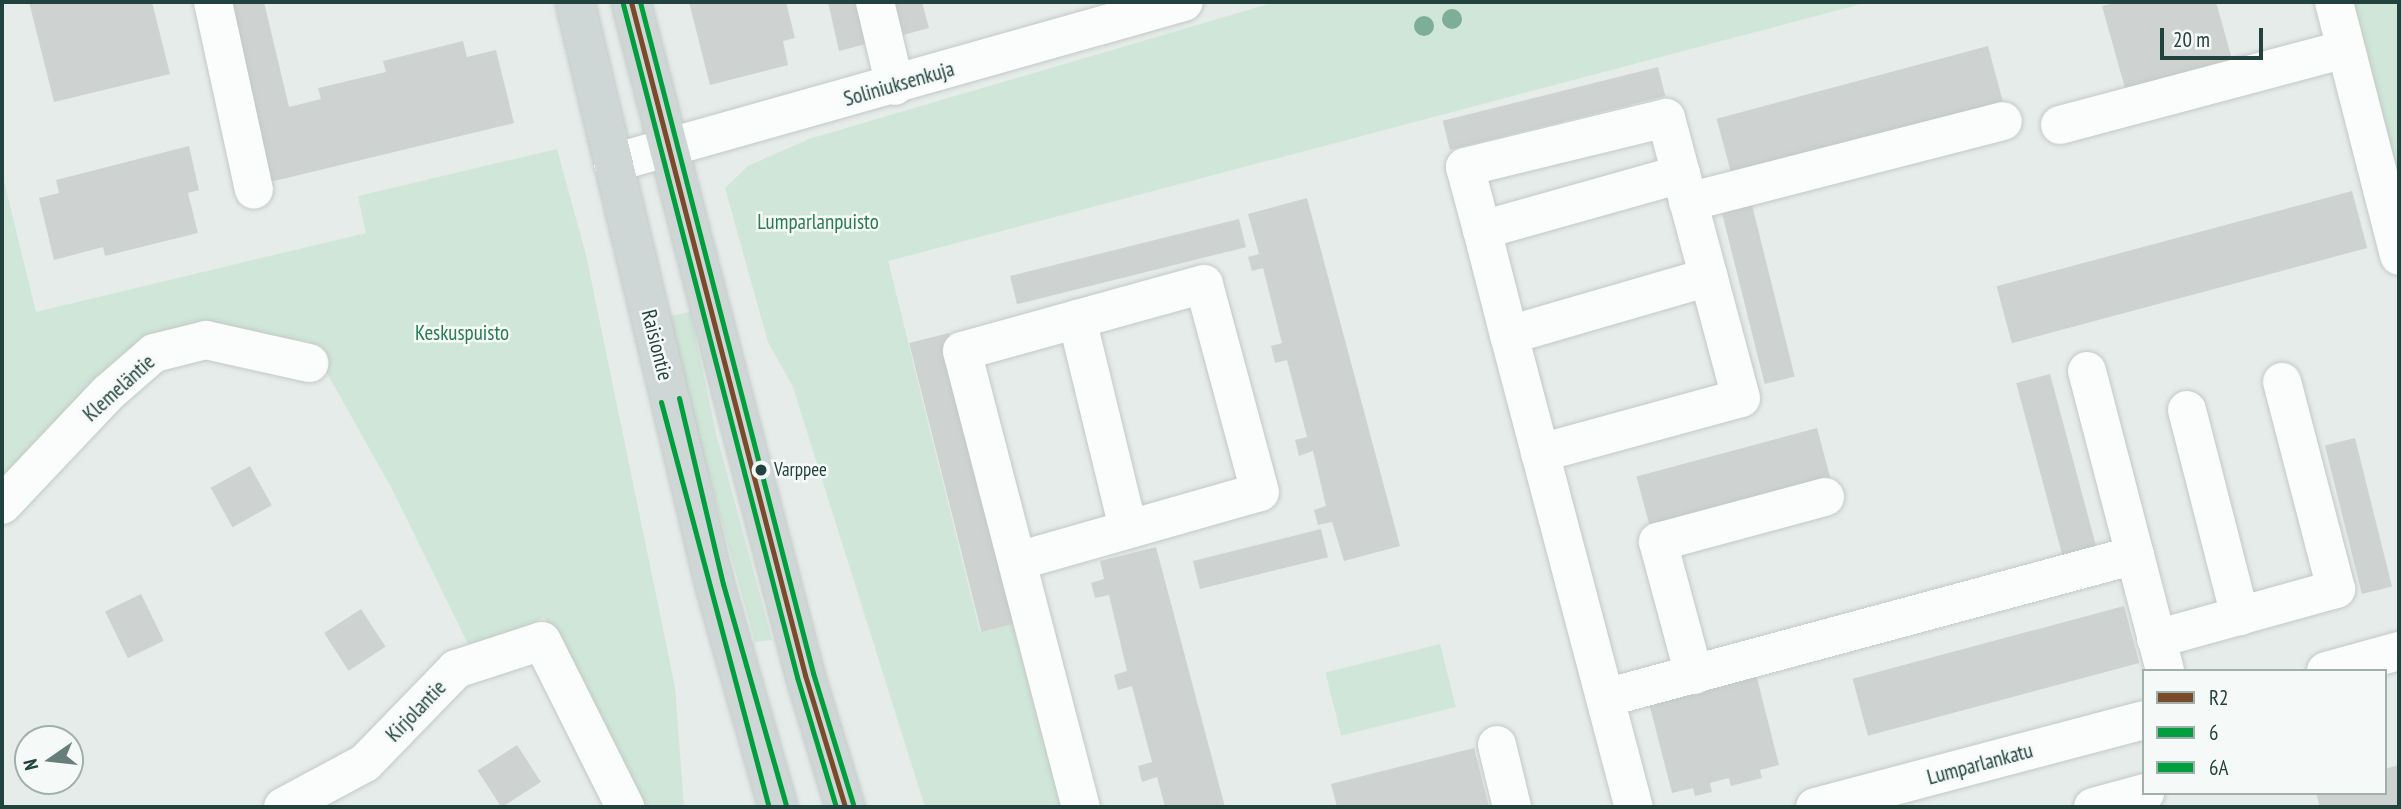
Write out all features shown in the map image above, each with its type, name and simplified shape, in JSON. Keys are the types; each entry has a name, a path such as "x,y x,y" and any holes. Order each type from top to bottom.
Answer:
{"main road":[{"name":"Raisiontie","path":"575,2 715,586 778,807"},
{"path":"631,2 805,675 845,807"}],"street":[{"path":"213,2 254,190"},
{"path":"875,2 895,86"},
{"path":"2333,2 2399,256"},
{"name":"Soliniuksenkuja","path":"613,163 895,86 1178,3"},
{"path":"2060,125 2345,50"},
{"path":"1540,453 1741,398 1666,118 1465,167 1540,453 1634,807"},
{"path":"1482,230 2003,121"},
{"path":"1509,335 1709,277"},
{"path":"1021,560 1259,492 1204,284 962,351 1021,560 1081,807"},
{"path":"1077,319 1128,529"},
{"name":"Klemeläntie","path":"2,505 108,393 154,353 206,340 309,363"},
{"path":"2087,371 2161,655 2240,616 2336,589 2282,382"},
{"path":"2187,410 2240,616"},
{"path":"1694,675 1658,541 1825,498"},
{"path":"1605,698 2135,555"},
{"name":"Kirjolantie","path":"283,807 365,763 456,669 542,641 625,807"},
{"path":"2333,669 2399,651"},
{"name":"Lumparlankatu","path":"1815,807 2142,721"},
{"path":"1497,745 1512,807"},
{"path":"2093,807 2142,794"}],"green space":[{"name":"Lumparlanpuisto","path":"1275,2 1869,2 888,261 980,632 1019,623 1067,807 925,807 793,387 768,342 725,188 748,166 809,139"},
{"path":"2316,2 2399,2 2399,265 2384,269"},
{"name":"Keskuspuisto","path":"557,149 586,255 675,687 684,807 639,807 544,617 473,654 392,489 309,341 199,329 2,487 2,173 36,312 366,233 358,196"},
{"path":"690,312 716,433 772,640 755,642 698,436 669,316"},
{"path":"1440,644 1456,707 1341,736 1326,673"}],"building":[{"path":"29,2 152,2 170,74 54,102"},
{"path":"222,2 264,2 289,107 321,99 318,88 386,72 383,61 463,41 467,57 496,50 514,123 266,183"},
{"path":"689,2 786,2 795,38 783,41 788,65 710,85"},
{"path":"828,2 856,2 866,44 839,51"},
{"path":"895,2 922,2 929,28 903,35"},
{"path":"2118,2 2216,2 2235,70 2128,99 2102,6"},
{"path":"1988,46 2004,105 1732,178 1717,119"},
{"path":"1658,67 1665,96 1450,150 1443,121"},
{"path":"189,146 199,190 188,193 198,233 105,256 103,247 54,260 39,198 59,193 56,180"},
{"path":"2352,191 2367,248 2012,343 1997,286"},
{"path":"1750,197 1795,377 1765,384 1720,204"},
{"path":"1307,198 1400,546 1344,561 1332,522 1318,525 1314,510 1326,506 1313,451 1299,456 1295,440 1307,437 1287,360 1275,363 1271,346 1282,343 1263,268 1252,271 1248,257 1259,254 1248,214"},
{"path":"1239,219 1246,247 1017,304 1010,276"},
{"path":"949,333 1021,622 981,632 909,343"},
{"path":"2050,374 2098,555 2065,564 2016,383"},
{"path":"1817,428 1833,486 1652,534 1636,476"},
{"path":"2355,438 2392,586 2362,594 2325,445"},
{"path":"250,466 272,505 232,527 211,488"},
{"path":"1321,529 1328,557 1200,589 1193,561"},
{"path":"1156,547 1225,807 1165,807 1157,777 1142,782 1138,766 1152,762 1132,686 1118,690 1114,675 1127,671 1109,595 1095,598 1091,583 1104,579 1100,561"},
{"path":"141,594 164,641 128,658 105,612"},
{"path":"2124,606 2139,663 1868,736 1853,679"},
{"path":"361,609 386,647 349,671 324,633"},
{"path":"1756,674 1779,765 1760,770 1762,778 1731,786 1729,778 1710,783 1712,792 1695,796 1693,788 1672,793 1649,703"},
{"path":"517,745 541,782 501,807 478,771"},
{"path":"1474,748 1489,807 1337,807 1331,784"},
{"path":"2399,765 2399,807 2320,807 2317,795 2387,795 2387,768"}],"transit line":[{"name":"R2","path":"631,2 805,675 845,807"},
{"name":"6A","path":"640,2 813,673 853,804"},
{"name":"6","path":"623,4 797,677 836,807"},
{"name":"6A","path":"679,398 723,584 786,805"},
{"name":"6","path":"661,402 769,807"}],"place":[{"name":"Varppee","path":"761,470"}]}
